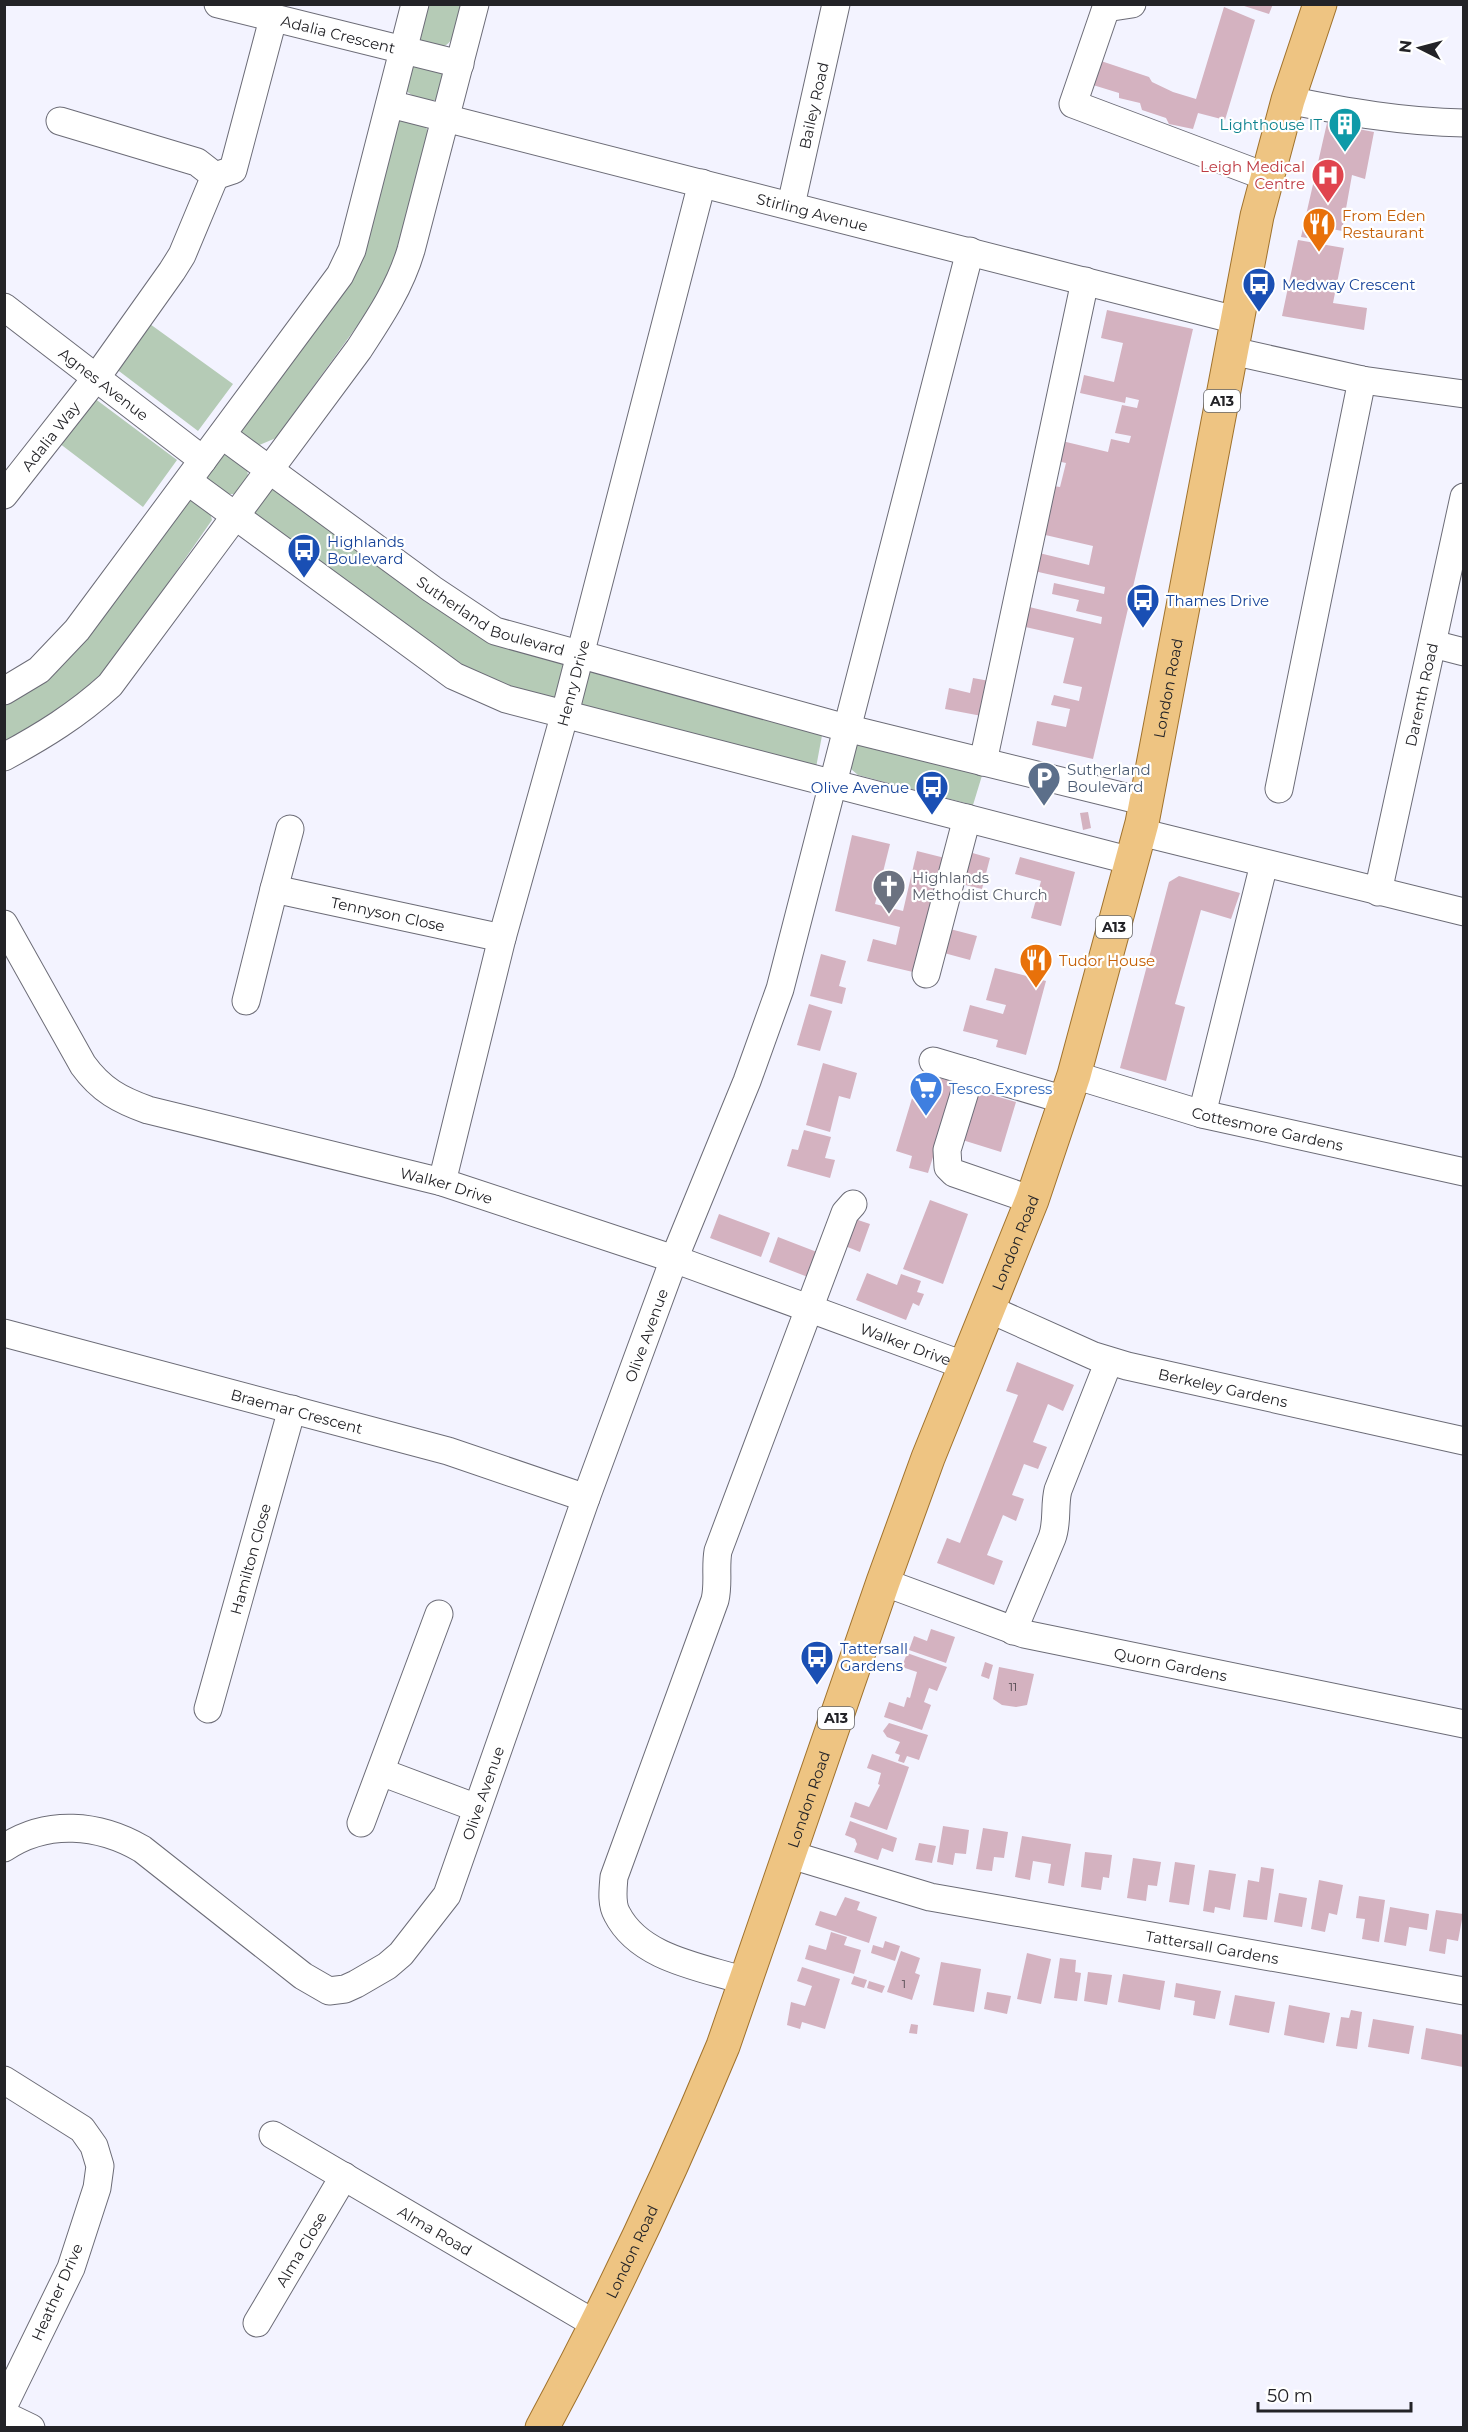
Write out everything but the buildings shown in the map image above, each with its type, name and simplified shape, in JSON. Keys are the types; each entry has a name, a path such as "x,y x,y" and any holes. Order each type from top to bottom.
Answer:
{"main road":[{"name":"London Road","path":"542,2427 595,2324 692,2120 723,2046 883,1582 1032,1200 1070,1087 1140,832 1234,335 1267,177 1288,100 1320,4"}],"street":[{"name":"Adalia Crescent","path":"218,4 460,64"},
{"path":"4,691 39,670 69,639 196,471 347,262 390,104 414,4"},
{"path":"4,757 48,734 110,685 359,349 395,292 411,250 475,4"},
{"name":"Bailey Road","path":"790,205 836,4"},
{"path":"1132,4 1106,8 1074,104 1267,177"},
{"path":"60,121 197,162 215,176 233,170 273,19"},
{"path":"1288,100 1357,114 1428,123 1464,123"},
{"name":"Stirling Avenue","path":"390,104 1085,281 1234,335"},
{"name":"Adalia Way","path":"4,495 96,378 172,271 187,244 215,176"},
{"name":"Henry Drive","path":"442,1182 502,938 565,713 702,183"},
{"name":"Olive Avenue","path":"4,1848 25,1837 57,1829 92,1829 126,1840 142,1849 303,1976 329,1991 345,1989 387,1966 401,1954 447,1895 586,1497 674,1259 767,1027 792,947 846,728 970,251"},
{"path":"983,762 1085,281"},
{"name":"Agnes Avenue","path":"4,307 96,378 196,471 237,516"},
{"path":"1234,335 1362,380 1464,394"},
{"path":"1279,789 1362,380"},
{"name":"Sutherland Boulevard","path":"222,435 480,622 513,638 846,728 983,762 1140,832"},
{"name":"Darenth Road","path":"1378,892 1464,497"},
{"path":"237,516 345,599 454,676 506,699 967,818 1140,832 1464,912"},
{"path":"1432,644 1464,652"},
{"path":"926,974 967,818"},
{"path":"246,1001 290,829"},
{"path":"1202,1114 1264,864"},
{"name":"Tennyson Close","path":"274,889 502,938"},
{"name":"Walker Drive","path":"4,924 82,1065 96,1083 118,1099 148,1110 442,1182 674,1259 966,1366"},
{"name":"Cottesmore Gardens","path":"933,1061 971,1072 1070,1087 1202,1114 1464,1172"},
{"path":"971,1072 947,1150 948,1167 954,1173 1032,1200"},
{"path":"745,1981 660,1953 646,1946 617,1914 613,1893 614,1877 715,1600 718,1585 716,1564 718,1551 842,1218 853,1204"},
{"name":"Berkeley Gardens","path":"989,1309 1109,1360 1464,1441"},
{"name":"Braemar Crescent","path":"6,1339 292,1409 448,1451 586,1497"},
{"path":"1013,1631 1056,1527 1055,1501 1058,1490 1109,1360"},
{"name":"Hamilton Close","path":"208,1709 292,1409"},
{"name":"Quorn Gardens","path":"883,1582 1013,1631 1464,1724"},
{"path":"361,1823 439,1614"},
{"path":"381,1772 477,1808"},
{"name":"Tattersall Gardens","path":"789,1854 930,1897 1464,1991"},
{"name":"Heather Drive","path":"4,2080 82,2129 94,2146 100,2166 95,2194 71,2268 4,2405"},
{"name":"Alma Road","path":"273,2135 595,2324"},
{"name":"Alma Close","path":"257,2323 344,2176"},
{"path":"4,2415 31,2427"}],"green space":[{"path":"422,5 464,5 456,32 446,45 438,48 419,39"},
{"path":"415,65 444,74 440,98 430,101 420,99 403,88 408,69"},
{"path":"408,116 424,123 430,136 405,237 378,297 276,438 257,446 243,438 241,430 329,297 398,121"},
{"path":"143,319 233,384 198,431 111,365"},
{"path":"90,395 177,460 143,507 55,440"},
{"path":"224,451 247,468 248,476 234,494 226,494 204,479"},
{"path":"267,471 473,619 823,730 815,773 507,697 236,514"},
{"path":"189,500 205,505 212,520 125,645 102,673 55,715 5,742 5,698"},
{"path":"858,742 984,769 973,805 858,775 851,769 848,759"}],"place":[{"name":"Lighthouse IT","path":"1345,153"},
{"name":"Leigh Medical Centre","path":"1328,204"},
{"name":"From Eden Restaurant","path":"1319,253"},
{"name":"Medway Crescent","path":"1259,313"},
{"name":"Highlands Boulevard","path":"304,579"},
{"name":"Thames Drive","path":"1143,629"},
{"name":"Sutherland Boulevard","path":"1044,807"},
{"name":"Olive Avenue","path":"932,816"},
{"name":"Highlands Methodist Church","path":"889,915"},
{"name":"Tudor House","path":"1036,989"},
{"name":"Tesco Express","path":"926,1117"},
{"name":"Tattersall Gardens","path":"817,1686"}]}
